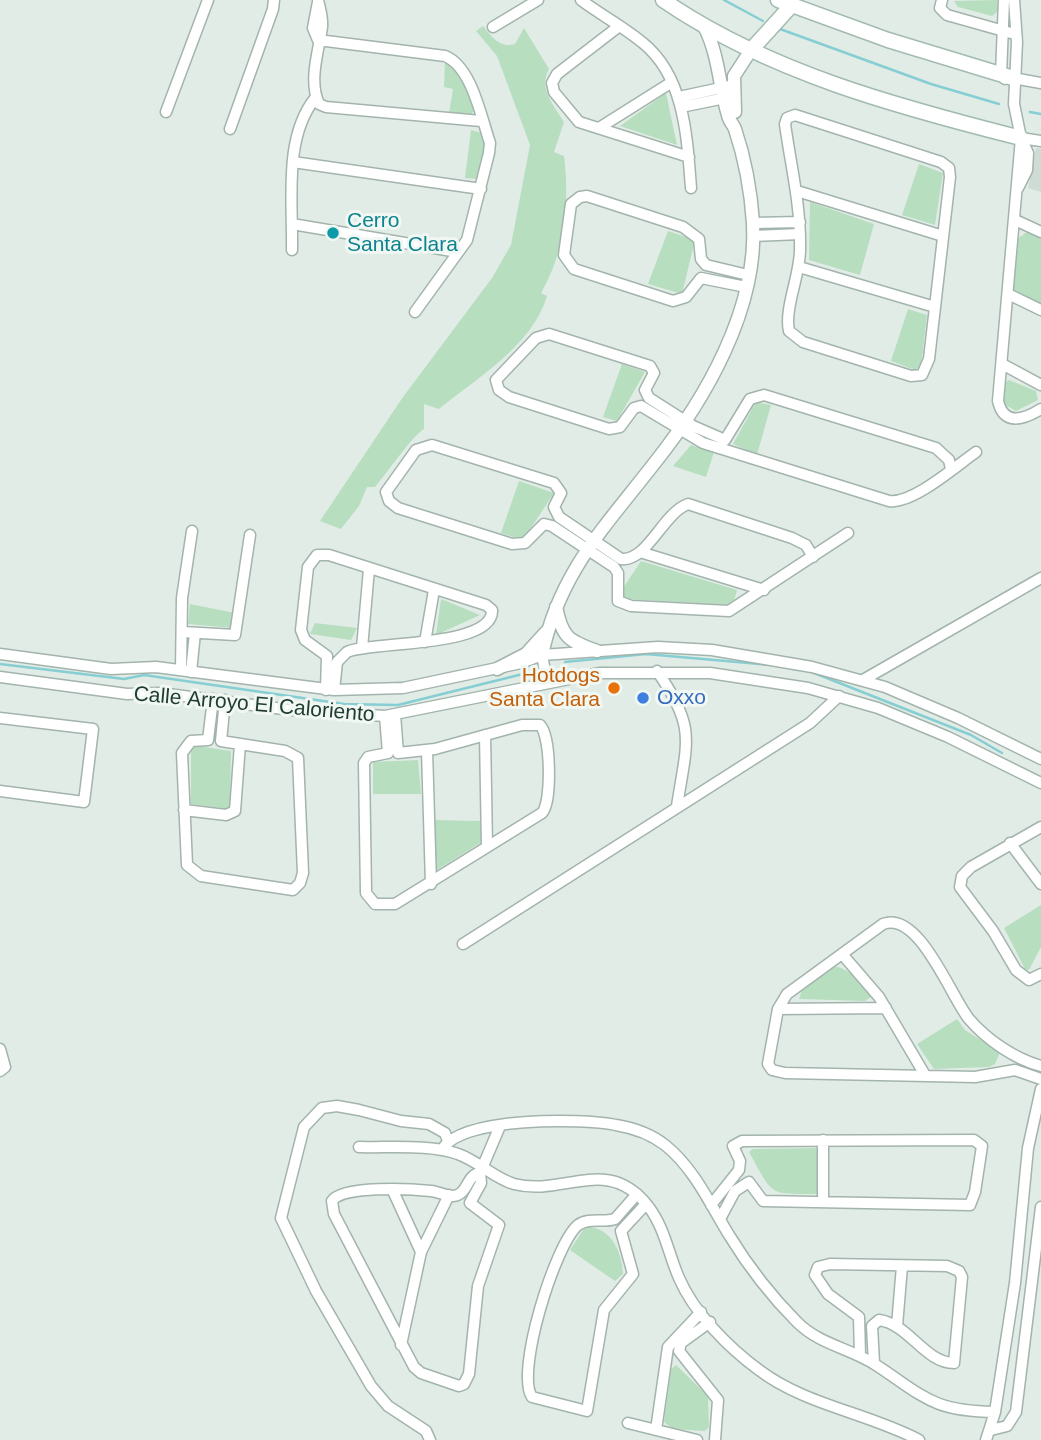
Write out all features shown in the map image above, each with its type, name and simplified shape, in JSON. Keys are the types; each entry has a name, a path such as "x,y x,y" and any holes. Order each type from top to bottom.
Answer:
{"main road":[{"path":"665,1 705,28 751,50 880,97 1021,138"},
{"path":"751,50 790,2 1009,80"}],"street":[{"path":"166,113 208,0"},
{"path":"230,129 274,0"},
{"path":"494,27 538,0"},
{"path":"581,0 651,49 672,82 680,102 691,188"},
{"path":"942,0 940,8 947,15 1010,33"},
{"path":"1004,0 1010,33"},
{"path":"1014,0 1009,80 1021,138 1016,169 1018,189 998,401 1002,411 1019,420 1041,409"},
{"path":"318,1 322,28 318,40 318,104 326,107 481,121"},
{"path":"618,27 557,74 552,83 554,92 579,122 689,158"},
{"path":"547,682 542,655 556,604 589,544 681,425 725,346 747,281 753,230 747,177 728,92 705,28"},
{"path":"318,40 453,59 467,74 490,147 481,189 469,235 415,312"},
{"path":"728,92 738,68 751,50"},
{"path":"1009,80 1041,83"},
{"path":"599,128 672,82"},
{"path":"680,102 728,92"},
{"path":"292,250 293,162 304,111 316,97"},
{"path":"791,116 945,165 950,177 928,365 922,375 905,374 792,336 788,320 799,267 800,222 785,124 791,116"},
{"path":"1021,138 1041,141"},
{"path":"293,162 481,189"},
{"path":"797,191 943,236"},
{"path":"587,196 683,227 699,239 701,259 706,265 747,281 701,278 686,297 673,301 574,269 564,255 572,204 580,197 587,196"},
{"path":"1015,220 1041,232"},
{"path":"753,230 800,222"},
{"path":"292,224 458,252"},
{"path":"753,230 800,234"},
{"path":"799,267 935,307"},
{"path":"1007,294 1041,310"},
{"path":"681,425 646,395 654,373 650,366 549,334 536,338 496,380 499,390 509,397 610,429 620,427 634,408 642,406 681,425 724,445 897,502 976,452"},
{"path":"1002,364 1041,385"},
{"path":"724,445 750,399 764,395 936,449 949,460 951,470"},
{"path":"813,557 806,545 792,538 688,504 675,511 640,552 625,560 589,544 544,524 529,541 512,544 398,508 389,501 386,492 416,450 432,445 554,483 561,494 554,507 559,517 589,544 617,571 618,601 631,606 729,611 764,590 813,557 848,533"},
{"path":"186,671 182,598 192,531"},
{"path":"183,632 235,635 250,536"},
{"path":"640,552 764,590"},
{"path":"322,554 486,605 493,614 485,626 425,642 346,652 339,659 330,690 327,656 305,640 301,630 308,567 313,558 322,554"},
{"path":"362,648 369,569"},
{"path":"863,680 1041,578"},
{"path":"425,642 435,590"},
{"path":"556,604 561,629 570,640 597,651"},
{"path":"497,669 526,654 547,632"},
{"path":"186,671 195,633"},
{"name":"Calle Arroyo El Caloriento","path":"0,654 111,669 156,667 330,690 403,688 497,669 542,655 658,648 712,650 812,667 863,680 925,703 1041,759"},
{"path":"657,671 677,699 686,724 677,806"},
{"name":"Calle Arroyo El Caloriento","path":"0,677 127,694 160,692 291,710 390,716 599,673 657,671 741,677 839,696 926,727 1041,783"},
{"path":"463,944 810,723 839,696"},
{"path":"208,740 219,700"},
{"path":"219,700 221,741"},
{"path":"390,716 393,753"},
{"path":"0,718 93,730 84,802 0,791"},
{"path":"531,724 544,728 548,789 545,810 431,884 395,904 375,904 366,893 364,763 368,757 426,750 531,724"},
{"path":"485,735 487,846"},
{"path":"208,740 285,751 298,758 303,873 298,887 279,890 201,876 190,869 185,859 184,749 191,741 208,740"},
{"path":"184,810 226,815 235,811 240,744"},
{"path":"426,750 431,884"},
{"path":"1041,827 966,871 960,887 993,931 1019,975 1029,980 1041,974"},
{"path":"1010,843 1041,884"},
{"path":"1041,1066 1013,1054 970,1020 923,945 898,923 883,924 787,994 778,1009 768,1064 777,1072 975,1077 1015,1070 1041,1079"},
{"path":"842,954 886,1008 925,1075"},
{"path":"778,1009 886,1008"},
{"path":"0,1049 6,1060 5,1067 0,1072"},
{"path":"988,1435 995,1412 1015,1283 1028,1148 1041,1089"},
{"path":"430,1440 426,1432 396,1413 379,1397 316,1291 281,1218 304,1127 322,1108 337,1106 401,1121 429,1124 445,1133 445,1145 479,1175 515,1184 605,1179 620,1183 637,1194 646,1204 666,1237 683,1286 701,1312 746,1359 771,1378 814,1398 881,1421 919,1440"},
{"path":"359,1147 445,1145 500,1126 533,1121 585,1122 635,1129 674,1153 747,1262 797,1323 828,1345 874,1363 933,1404 955,1410 995,1412"},
{"path":"479,1175 461,1193 449,1195 430,1191 342,1192 334,1196 331,1205 401,1345 421,1373 459,1386 467,1379 478,1286 499,1226 470,1203 500,1126"},
{"path":"823,1140 823,1201"},
{"path":"711,1205 739,1170 740,1161 733,1146 737,1142 974,1140 980,1142 983,1150 970,1205 763,1201 749,1182 735,1191 720,1219"},
{"path":"393,1191 421,1252"},
{"path":"637,1194 615,1219 587,1221 578,1226 550,1271 538,1316 528,1386 532,1396 587,1411 604,1310 633,1274 621,1231 646,1204"},
{"path":"401,1345 421,1252 449,1195"},
{"path":"988,1435 1007,1426 1016,1412 1041,1207"},
{"path":"860,1356 859,1317 821,1287 816,1279 816,1271 830,1264 952,1266 959,1271 962,1277 954,1363 937,1358 897,1326 884,1320 873,1323 874,1363"},
{"path":"897,1326 902,1266"},
{"path":"656,1430 668,1347 701,1312"},
{"path":"710,1322 683,1340 679,1348 680,1354 718,1400 715,1440"},
{"path":"628,1423 697,1440"}],"shaded area":[{"path":"1036,148 1041,149 1041,192 1028,188"}],"green space":[{"path":"997,0 997,12 992,16 958,7 954,1"},
{"path":"483,26 497,41 505,45 515,44 524,28 549,69 546,90 564,122 554,152 564,156 566,209 556,261 541,293 547,296 540,314 529,330 502,359 439,409 424,404 424,429 375,487 367,487 359,506 341,529 320,521 403,397 492,278 511,245 530,145 497,56 476,31"},
{"path":"445,62 461,76 474,111 470,115 449,113 453,89 444,87"},
{"path":"666,93 677,145 620,126"},
{"path":"471,130 482,133 487,146 479,179 465,178"},
{"path":"919,164 943,173 935,225 902,215"},
{"path":"810,202 874,224 860,275 809,260"},
{"path":"668,231 695,240 682,294 648,284"},
{"path":"1027,232 1041,239 1041,303 1014,292 1011,286 1017,239"},
{"path":"908,309 927,315 921,366 915,370 891,361"},
{"path":"622,364 645,372 617,421 603,417"},
{"path":"1009,380 1036,391 1038,400 1016,411 1004,404 1004,383"},
{"path":"756,402 771,405 757,455 733,444"},
{"path":"691,445 714,452 706,477 673,466"},
{"path":"519,481 554,493 523,540 501,533"},
{"path":"641,561 737,590 733,605 626,599 621,591"},
{"path":"441,599 480,615 436,635"},
{"path":"190,604 235,613 233,628 188,624"},
{"path":"315,623 357,628 351,640 310,634"},
{"path":"191,745 231,751 230,809 191,804"},
{"path":"418,760 421,794 373,794 373,762"},
{"path":"435,820 480,821 482,842 435,871"},
{"path":"1041,905 1041,947 1029,970 1025,969 1004,928"},
{"path":"834,966 856,977 871,997 865,1001 799,999 802,990"},
{"path":"957,1019 965,1030 1000,1052 995,1064 989,1067 934,1069 917,1044"},
{"path":"819,1148 819,1194 790,1194 774,1190 763,1178 749,1152 753,1149"},
{"path":"585,1227 608,1235 617,1248 623,1274 615,1281 570,1250"},
{"path":"676,1365 708,1396 709,1427 705,1431 673,1429 664,1422 671,1369"}],"waterway":[{"path":"724,0 763,21"},
{"path":"780,29 931,84 999,104"},
{"path":"1030,112 1041,114"},
{"path":"565,662 646,654 771,665"},
{"path":"0,664 124,679 144,675 344,704 398,705 523,674"},
{"path":"809,671 971,735 1002,753"}],"place":[{"name":"Cerro Santa Clara","path":"333,233"},
{"name":"Hotdogs Santa Clara","path":"614,688"},
{"name":"Oxxo","path":"643,698"}]}
